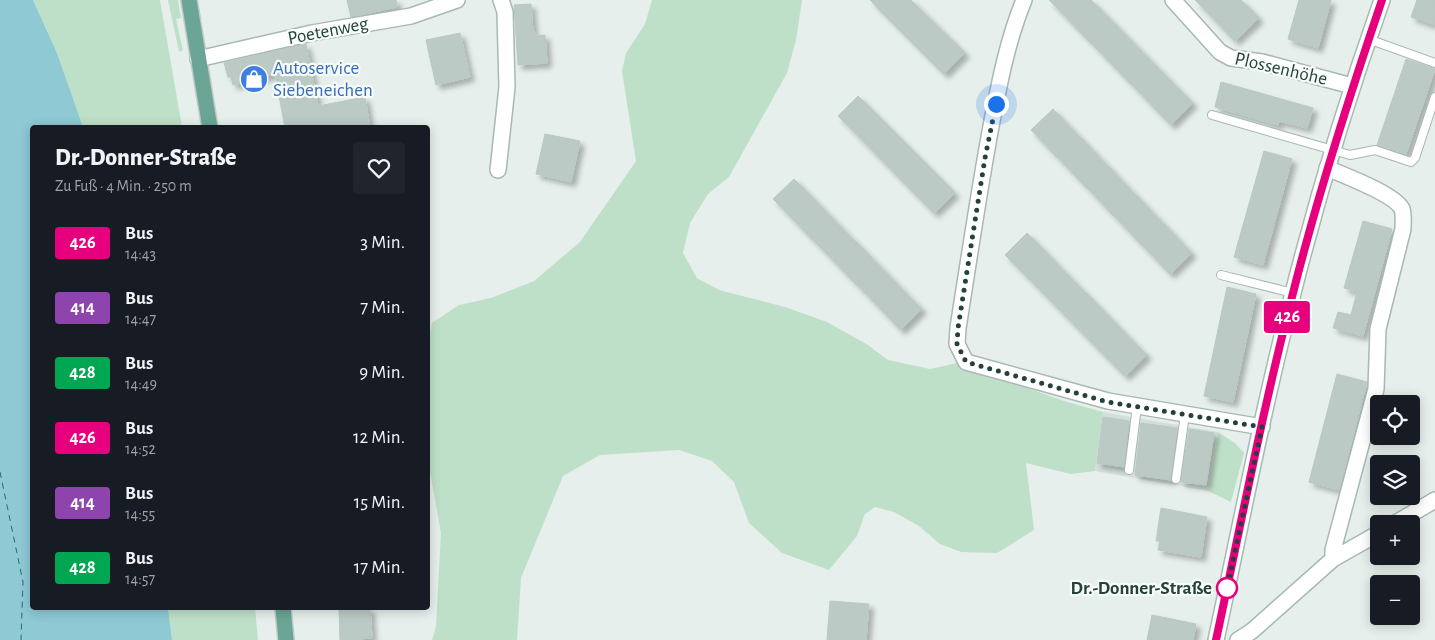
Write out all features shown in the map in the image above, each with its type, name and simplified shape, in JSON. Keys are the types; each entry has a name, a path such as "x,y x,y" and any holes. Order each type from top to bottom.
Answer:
{"main road":[{"path":"189,0 209,125"},
{"path":"283,610 286,640"}],"street":[{"name":"Poetenweg","path":"198,59 312,33 411,16 457,0"},
{"path":"498,170 507,87 505,12 501,0"},
{"path":"1024,0 1010,39 990,132 958,328 957,344 966,362 1108,402 1262,427"},
{"name":"Plossenhöhe","path":"1173,0 1220,52 1231,58 1262,62 1352,86"},
{"path":"1216,640 1292,293 1332,150 1382,0"},
{"path":"1327,168 1384,194 1396,202 1402,209 1404,218 1403,229 1378,329 1376,389 1332,559"},
{"path":"1409,515 1435,500"},
{"path":"1238,640 1252,631 1332,559 1370,538"}],"lane":[{"path":"1368,39 1435,63"},
{"path":"1212,116 1350,155 1375,150 1411,162 1435,96"},
{"path":"1221,275 1292,293"},
{"path":"1129,470 1137,406"},
{"path":"1176,479 1185,414"}],"shaded area":[{"path":"1103,412 1218,432 1208,491 1095,471"}],"green space":[{"path":"33,0 160,0 182,125 82,125 57,53"},
{"path":"168,0 178,0 181,18 176,19 183,50 179,52"},
{"path":"652,0 802,0 796,40 787,73 729,177 708,194 690,223 683,253 697,278 719,290 785,307 827,322 868,345 888,360 930,369 962,362 968,367 1064,401 1103,412 1095,471 1071,474 1026,463 1034,530 997,553 961,552 940,544 919,526 894,512 875,507 865,514 857,536 829,570 782,553 749,523 734,482 712,461 679,450 600,455 563,476 521,578 517,640 432,640 436,627 441,533 430,472 430,332 432,323 459,305 491,298 534,281 580,242 636,161 622,71 626,53 645,24"},
{"path":"1218,432 1235,443 1244,453 1231,502 1208,491"},
{"path":"168,610 255,610 258,640 172,640"}],"water":[{"path":"0,0 33,0 57,53 82,125 30,125 30,610 168,610 172,640 0,640"}],"building":[{"path":"347,0 396,0 397,7 351,17"},
{"path":"870,0 911,0 965,53 944,74"},
{"path":"1049,0 1091,0 1193,103 1171,125"},
{"path":"1195,0 1241,0 1259,18 1235,41"},
{"path":"1299,0 1331,0 1318,48 1288,39"},
{"path":"1417,0 1435,0 1435,25 1411,17"},
{"path":"531,4 533,32 535,32 536,36 545,35 547,63 518,65 514,5"},
{"path":"460,33 470,77 436,85 426,40"},
{"path":"306,44 318,106 365,97 370,125 284,125 275,74 233,85 231,77 228,77 224,63"},
{"path":"1406,59 1435,69 1406,154 1377,145"},
{"path":"1221,82 1313,108 1307,128 1279,121 1278,125 1215,107"},
{"path":"858,96 955,193 934,213 838,116"},
{"path":"1053,109 1192,253 1170,274 1031,130"},
{"path":"545,134 580,141 571,182 536,174"},
{"path":"1264,151 1292,159 1263,265 1234,257"},
{"path":"794,179 922,309 901,330 773,199"},
{"path":"1363,221 1392,229 1363,336 1333,328 1338,312 1351,315 1357,292 1344,288"},
{"path":"1027,233 1147,355 1125,376 1005,255"},
{"path":"1227,287 1256,294 1233,402 1204,396"},
{"path":"1337,374 1367,382 1339,490 1309,482"},
{"path":"1103,417 1129,421 1124,467 1097,463"},
{"path":"1141,423 1177,428 1171,480 1135,475"},
{"path":"1189,429 1214,433 1206,485 1181,482"},
{"path":"1161,508 1207,517 1201,557 1158,550 1160,541 1156,541"},
{"path":"830,601 869,604 866,640 827,640"},
{"path":"339,610 370,610 372,638 340,640"},
{"path":"1152,615 1196,624 1193,640 1147,640"}],"ferry route":[{"path":"0,472 23,582 21,640"}],"bus line":[{"name":"426","path":"1216,640 1292,293 1352,86 1382,0"}],"place":[{"name":"Autoservice Siebeneichen","path":"254,79"},
{"name":"Dr.-Donner-Straße","path":"1227,588"}],"route":[{"path":"996,104 985,158 957,344 966,362 1108,402 1262,427 1227,588"}]}
